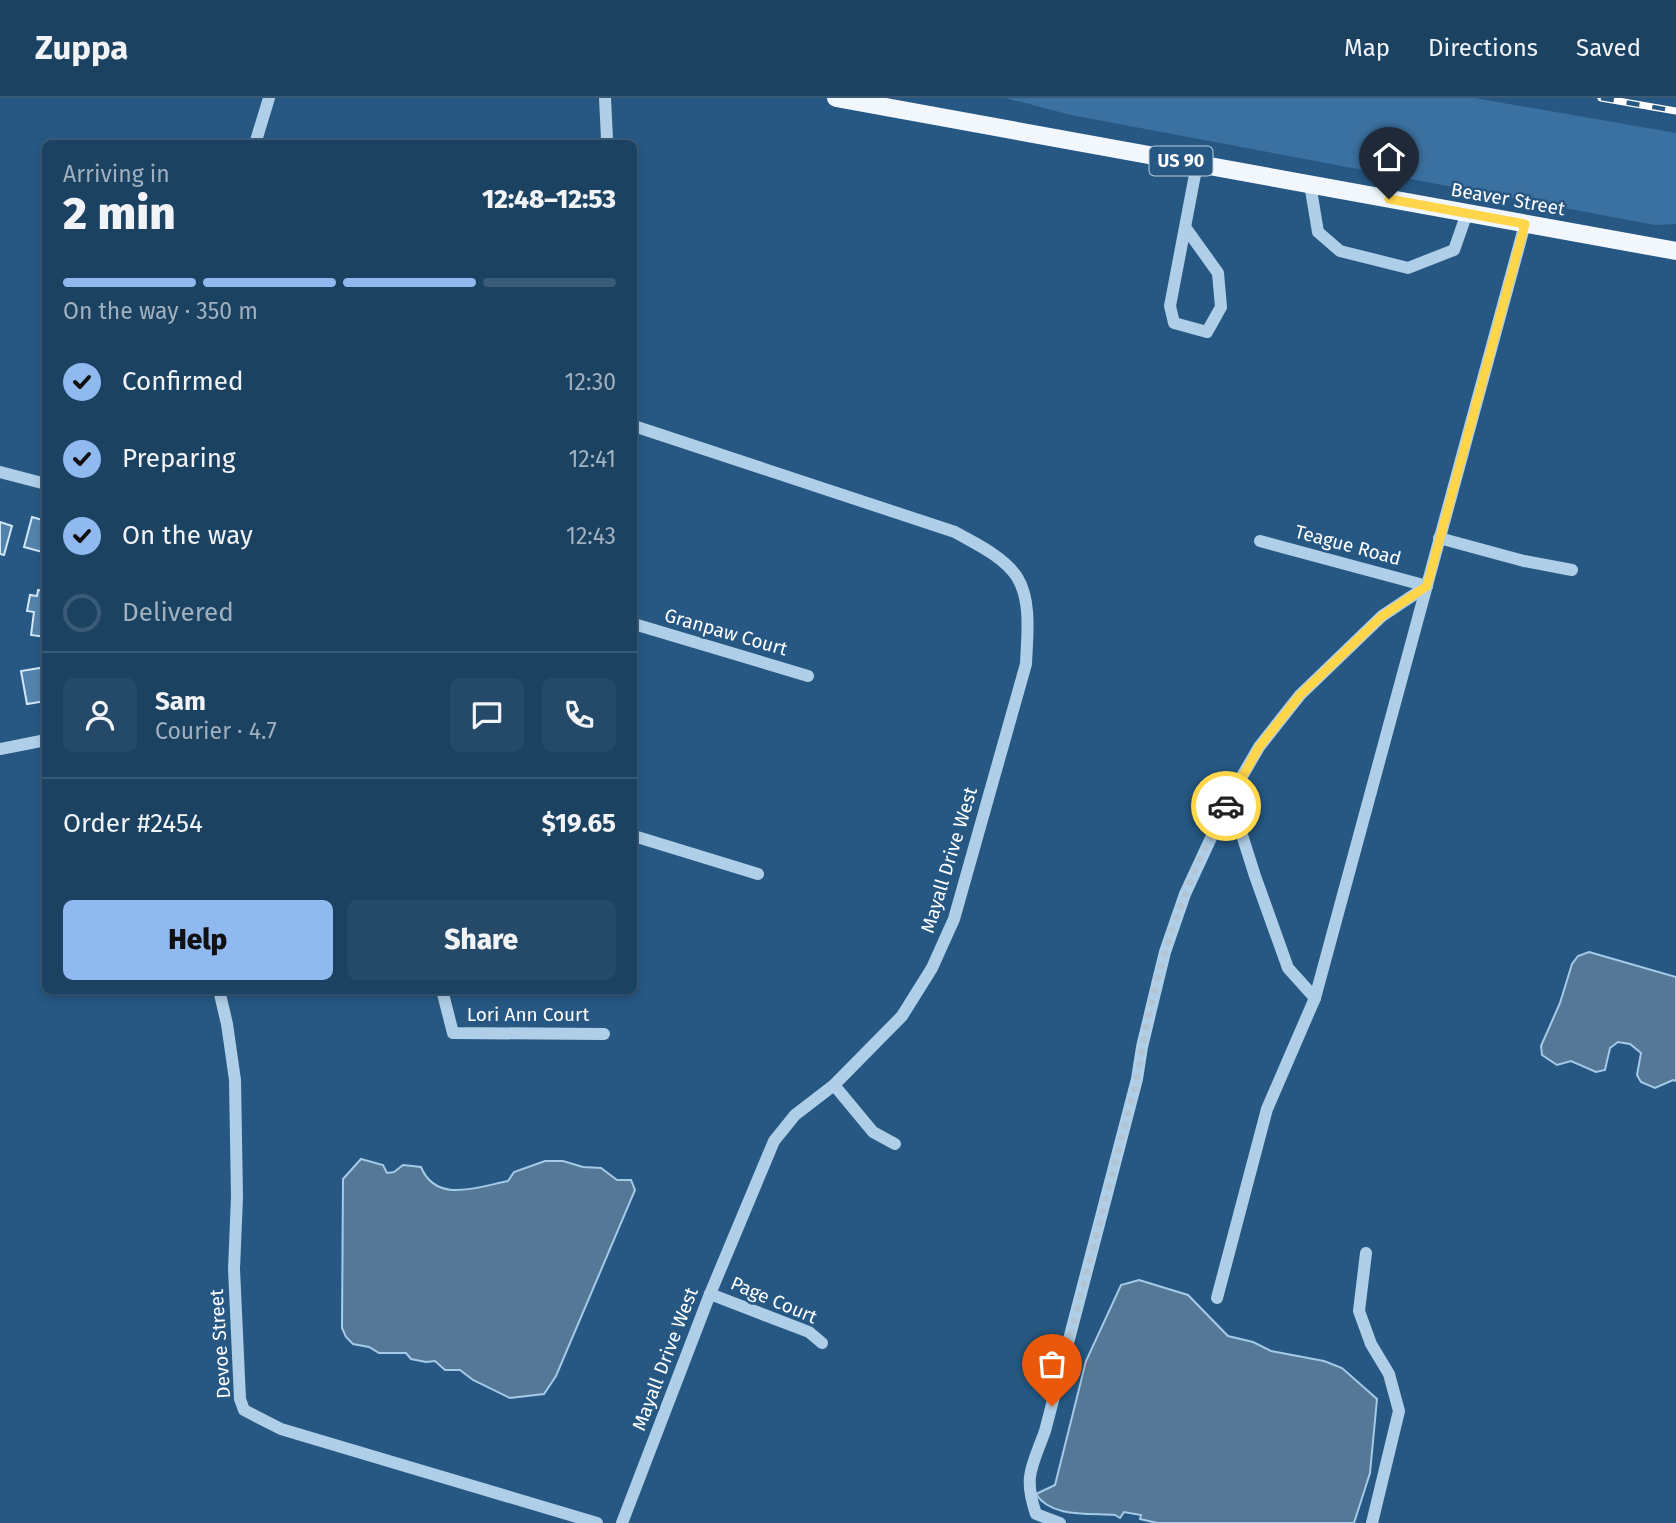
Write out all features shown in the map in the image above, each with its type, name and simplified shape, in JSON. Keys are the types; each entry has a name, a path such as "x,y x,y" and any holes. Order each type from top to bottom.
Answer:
{"main road":[{"name":"Beaver Street","path":"836,98 1676,251"}],"street":[{"path":"256,140 269,98"},
{"path":"605,98 607,139"},
{"path":"1185,227 1218,273 1221,307 1207,332 1174,323 1170,306 1185,227 1197,164"},
{"path":"1310,184 1318,232 1340,251 1408,268 1454,250 1467,213"},
{"path":"1217,1298 1267,1109 1315,998 1525,224"},
{"name":"Mayall Drive West","path":"622,1523 710,1294 775,1141 795,1115 834,1085 902,1016 932,968 954,919 1026,664 1027,627 1023,594 1016,577 993,554 955,532 637,427"},
{"path":"0,472 42,483"},
{"path":"1439,538 1524,561 1572,570"},
{"name":"Teague Road","path":"1260,541 1427,586"},
{"path":"1060,1523 1036,1514 1028,1479 1045,1431 1134,1092 1142,1047 1166,952 1185,894 1230,797 1259,747 1300,695 1382,616 1427,586"},
{"name":"Granpaw Court","path":"637,625 808,676"},
{"path":"0,749 42,741"},
{"path":"1230,797 1288,968 1315,998"},
{"path":"637,837 758,874"},
{"name":"Devoe Street","path":"220,994 235,1080 237,1196 234,1269 240,1399 244,1409 281,1429 597,1523"},
{"name":"Lori Ann Court","path":"443,994 453,1033 604,1034"},
{"path":"834,1085 873,1132 895,1144"},
{"path":"1366,1253 1359,1311 1371,1344 1389,1374 1399,1411 1372,1523"},
{"name":"Page Court","path":"710,1294 809,1332 822,1343"}],"shaded area":[{"path":"1006,98 1475,98 1676,133 1676,224 1655,225 1071,115"},
{"path":"1589,952 1676,977 1676,1081 1655,1088 1641,1082 1637,1075 1641,1053 1630,1044 1618,1042 1610,1048 1605,1070 1596,1072 1571,1061 1557,1065 1542,1055 1541,1046 1560,1003 1572,964 1578,956"},
{"path":"361,1159 383,1165 387,1173 394,1172 403,1165 421,1167 437,1186 459,1190 508,1181 514,1172 545,1161 563,1161 583,1167 601,1168 617,1180 631,1180 635,1190 556,1376 544,1394 510,1398 473,1380 460,1370 445,1370 435,1361 411,1359 406,1353 379,1353 369,1347 353,1344 346,1337 342,1328 343,1179"},
{"path":"1139,1280 1188,1295 1228,1336 1253,1342 1271,1351 1324,1361 1342,1368 1377,1399 1370,1473 1354,1523 1157,1523 1140,1519 1141,1515 1124,1512 1120,1518 1115,1515 1061,1511 1043,1502 1036,1494 1055,1485 1086,1361 1121,1285"}],"building":[{"path":"32,517 42,520 42,552 24,547"},
{"path":"0,522 12,526 4,555 0,554"},
{"path":"38,590 42,590 42,636 31,635 34,612 27,611 30,595 37,596"},
{"path":"42,668 42,702 27,704 21,671"}],"railway":[{"path":"1601,98 1676,111"}],"way so far":[{"path":"1052,1406 1137,1079 1142,1047 1166,952 1185,894 1226,806"}],"route":[{"path":"1226,806 1259,747 1300,695 1382,616 1427,586 1525,224 1389,199"}]}
